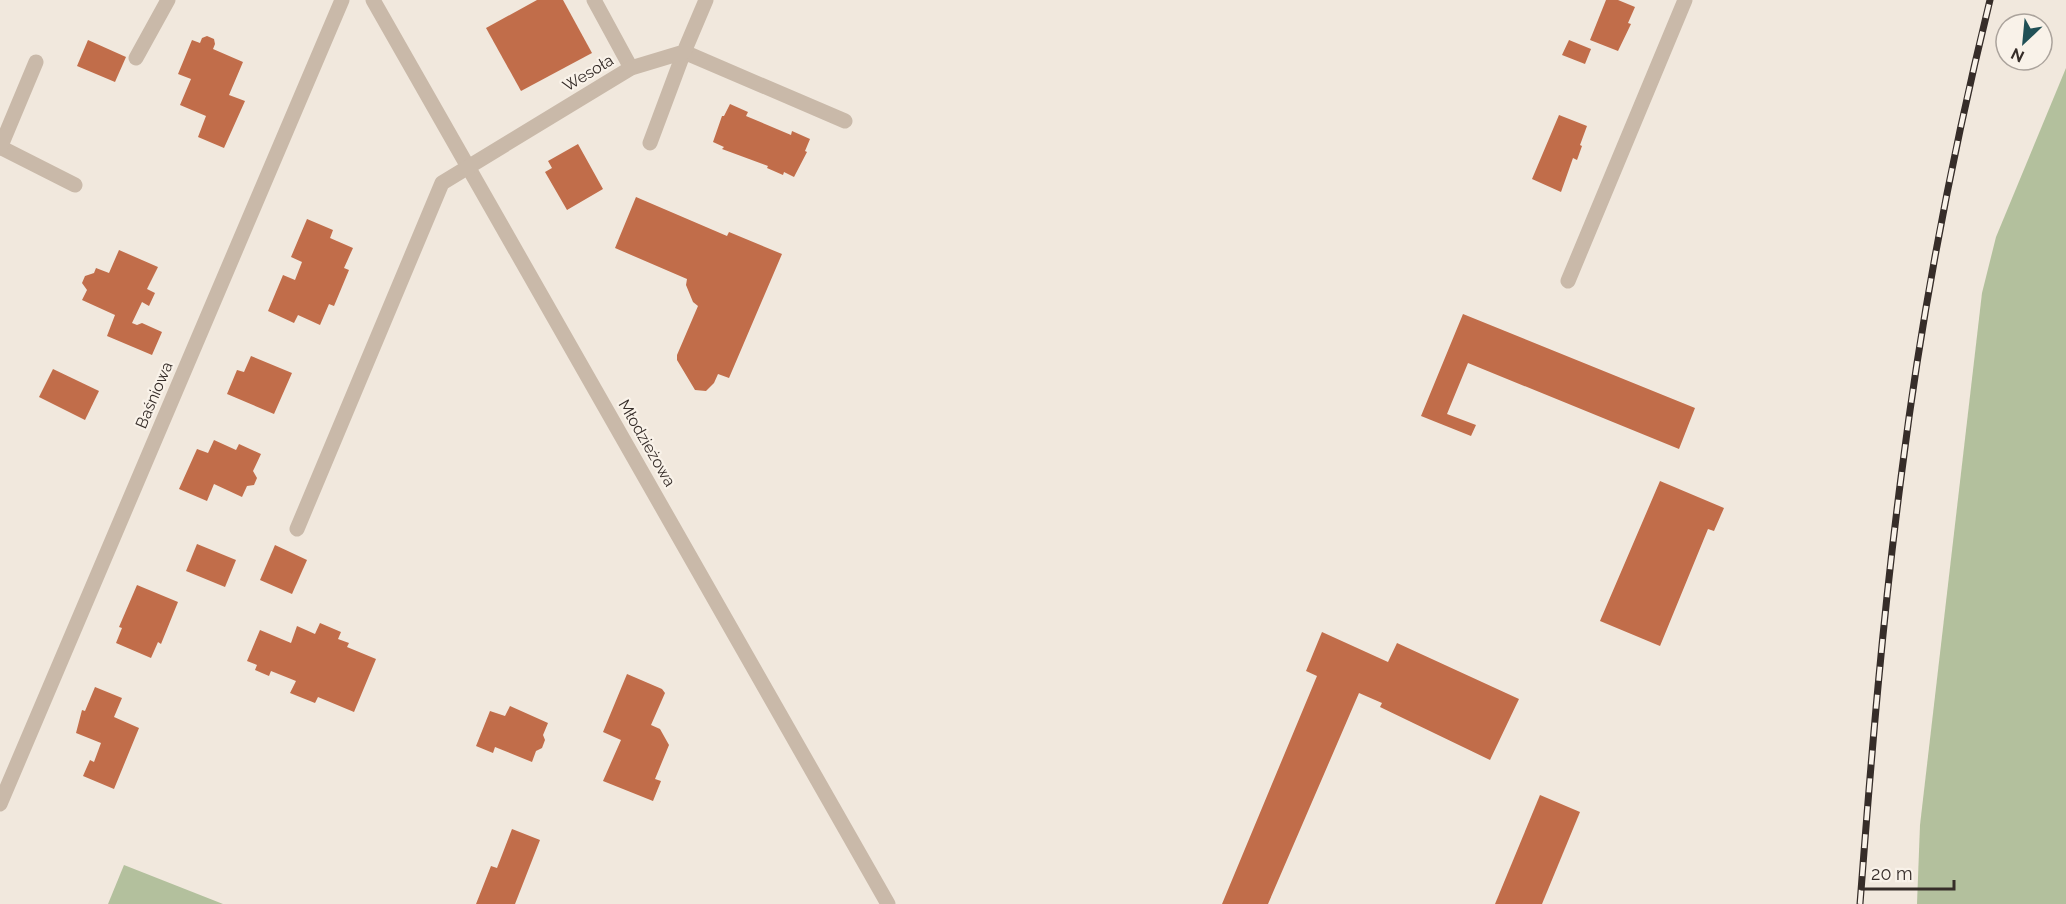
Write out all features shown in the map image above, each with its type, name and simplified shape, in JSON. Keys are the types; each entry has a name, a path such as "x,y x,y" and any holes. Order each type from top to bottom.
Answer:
{"street":[{"path":"136,58 168,0"},
{"name":"Baśniowa","path":"0,804 342,0"},
{"name":"Młodzieżowa","path":"373,0 888,904"},
{"path":"594,0 632,68"},
{"path":"650,143 706,0"},
{"path":"1568,281 1684,0"},
{"path":"684,52 845,121"},
{"name":"Wesoła","path":"297,529 442,183 468,165 632,68 684,52"},
{"path":"36,62 0,148 75,185"}],"green space":[{"path":"2066,68 2066,904 1917,904 1920,825 1982,293 1996,237"},
{"path":"124,865 223,904 108,904"}],"building":[{"path":"537,0 563,0 592,53 521,91 486,28"},
{"path":"1606,0 1618,0 1635,7 1628,23 1631,24 1618,51 1590,40"},
{"path":"207,36 214,39 213,49 243,62 229,95 245,101 224,148 198,137 206,116 180,105 191,79 178,74 192,40 200,43 202,38"},
{"path":"88,40 126,57 115,82 77,66"},
{"path":"1569,40 1591,49 1585,64 1562,55"},
{"path":"730,104 748,112 746,116 791,135 792,131 810,139 805,151 807,152 794,177 784,172 783,175 767,168 768,166 722,149 724,147 713,142 722,116"},
{"path":"1559,115 1587,126 1577,160 1573,158 1561,192 1532,179"},
{"path":"578,144 603,189 567,210 545,172 552,168 548,161"},
{"path":"636,197 727,236 729,232 782,254 729,378 718,374 714,383 706,391 695,390 677,360 677,355 698,306 693,302 686,285 687,279 615,248"},
{"path":"307,219 333,230 330,238 353,248 344,268 349,270 334,306 329,304 320,325 298,315 294,323 268,311 283,275 295,280 302,262 291,257"},
{"path":"119,250 158,267 147,289 155,293 149,306 142,302 132,323 137,325 142,323 162,332 152,355 107,336 115,315 82,300 87,290 82,283 85,276 94,273 96,268 109,273"},
{"path":"1463,314 1695,408 1679,449 1468,363 1447,414 1476,425 1471,436 1421,416"},
{"path":"251,356 292,373 274,414 227,394 237,370 244,372"},
{"path":"53,369 99,391 85,420 39,397"},
{"path":"214,440 236,450 239,444 261,454 253,471 257,478 254,485 247,486 242,497 214,484 207,501 179,489 197,449 208,453"},
{"path":"1660,481 1724,508 1714,531 1708,529 1660,646 1600,621"},
{"path":"197,544 236,560 225,587 186,571"},
{"path":"275,545 307,560 292,594 260,580"},
{"path":"137,585 178,602 161,644 158,642 151,658 116,643 122,628 119,627"},
{"path":"320,623 341,632 338,639 349,643 347,647 376,659 354,712 318,697 315,703 290,693 296,681 271,671 269,676 255,670 257,665 247,661 260,630 291,643 297,626 315,634"},
{"path":"1322,632 1388,662 1397,643 1519,699 1490,760 1380,707 1382,703 1359,693 1268,904 1222,904 1317,676 1306,671"},
{"path":"627,674 662,689 665,693 651,725 660,729 669,745 655,779 661,781 653,801 603,781 621,740 603,732"},
{"path":"95,687 122,698 114,717 139,728 114,789 83,776 90,760 94,762 101,743 76,733 82,710 85,711"},
{"path":"510,706 548,723 543,735 545,740 542,748 536,751 532,762 495,747 493,753 476,746 490,711 505,716"},
{"path":"1540,795 1580,812 1542,904 1495,904"},
{"path":"512,829 540,840 515,904 476,904 491,866 497,868"}],"railway":[{"path":"1860,904 1883,632 1910,411 1939,234 1990,0"}]}
